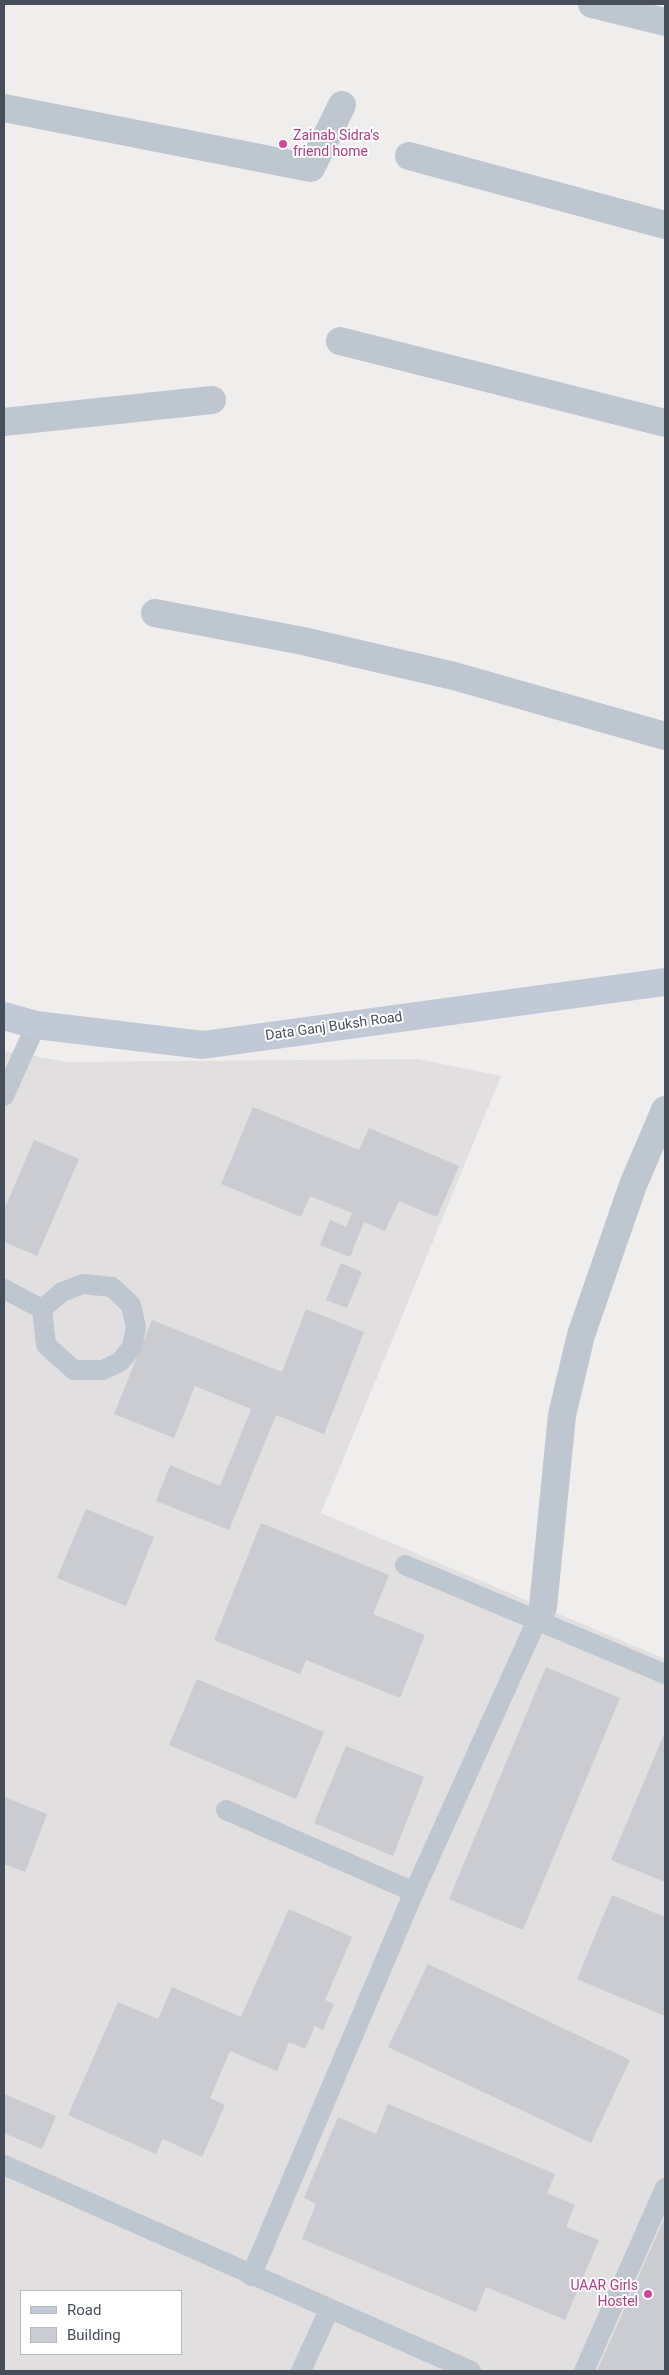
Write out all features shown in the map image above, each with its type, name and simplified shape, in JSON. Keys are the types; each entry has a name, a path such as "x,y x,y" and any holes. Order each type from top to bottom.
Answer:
{"street":[{"path":"592,4 665,22"},
{"path":"4,108 311,168 342,105"},
{"path":"409,156 665,225"},
{"path":"340,341 665,423"},
{"path":"4,422 212,400"},
{"path":"154,613 303,641 435,672 665,736"},
{"name":"Data Ganj Buksh Road","path":"4,1016 36,1025 203,1044 665,982"},
{"path":"540,1614 552,1530 562,1415 581,1335 633,1185 665,1110"}],"lane":[{"path":"4,1096 36,1025"},
{"path":"83,1284 112,1287 131,1305 136,1327 132,1347 120,1362 103,1370 74,1370 46,1345 42,1309 62,1292 83,1284"},
{"path":"4,1289 42,1309"},
{"path":"405,1565 540,1614 665,1674"},
{"path":"250,2276 414,1892 540,1614"},
{"path":"226,1810 414,1892"},
{"path":"4,2165 250,2276 471,2371"},
{"path":"584,2371 665,2188"},
{"path":"300,2371 328,2310"}],"shaded area":[{"path":"4,1051 68,1062 418,1059 501,1076 321,1513 665,1659 665,2371 4,2371"}],"building":[{"path":"253,1107 359,1150 369,1128 459,1166 437,1217 399,1201 385,1231 364,1222 350,1257 320,1245 330,1220 346,1227 352,1213 310,1196 301,1217 221,1184"},
{"path":"34,1140 79,1159 37,1256 4,1242 4,1210"},
{"path":"341,1263 362,1272 347,1308 326,1300"},
{"path":"306,1309 364,1332 324,1434 276,1415 229,1530 156,1501 170,1465 220,1486 251,1409 195,1386 174,1438 114,1414 152,1320 282,1372"},
{"path":"86,1509 154,1537 126,1606 57,1578"},
{"path":"261,1523 389,1575 373,1614 425,1635 400,1698 306,1660 300,1674 214,1640"},
{"path":"546,1667 620,1698 523,1930 449,1899"},
{"path":"197,1679 324,1732 296,1799 169,1745"},
{"path":"665,1732 665,1882 611,1860"},
{"path":"346,1746 424,1777 393,1856 314,1823"},
{"path":"4,1797 47,1814 25,1872 4,1864"},
{"path":"612,1895 665,1917 665,2016 577,1979"},
{"path":"289,1909 352,1937 325,2000 334,2004 323,2030 315,2026 305,2049 289,2042 277,2071 230,2051 210,2098 225,2105 202,2157 163,2139 156,2154 68,2115 118,2002 158,2019 172,1987 241,2017"},
{"path":"428,1964 630,2060 591,2143 388,2047"},
{"path":"4,2094 56,2116 42,2149 4,2133"},
{"path":"388,2104 555,2174 547,2193 575,2205 566,2227 599,2240 565,2320 486,2287 476,2312 302,2239 316,2204 304,2198 338,2117 376,2134"},
{"name":"UAAR Girls Hostel","path":"665,2217 665,2371 597,2371"}],"place":[{"name":"Zainab Sidra's friend home","path":"283,144"},
{"name":"UAAR Girls Hostel","path":"648,2294"}]}
